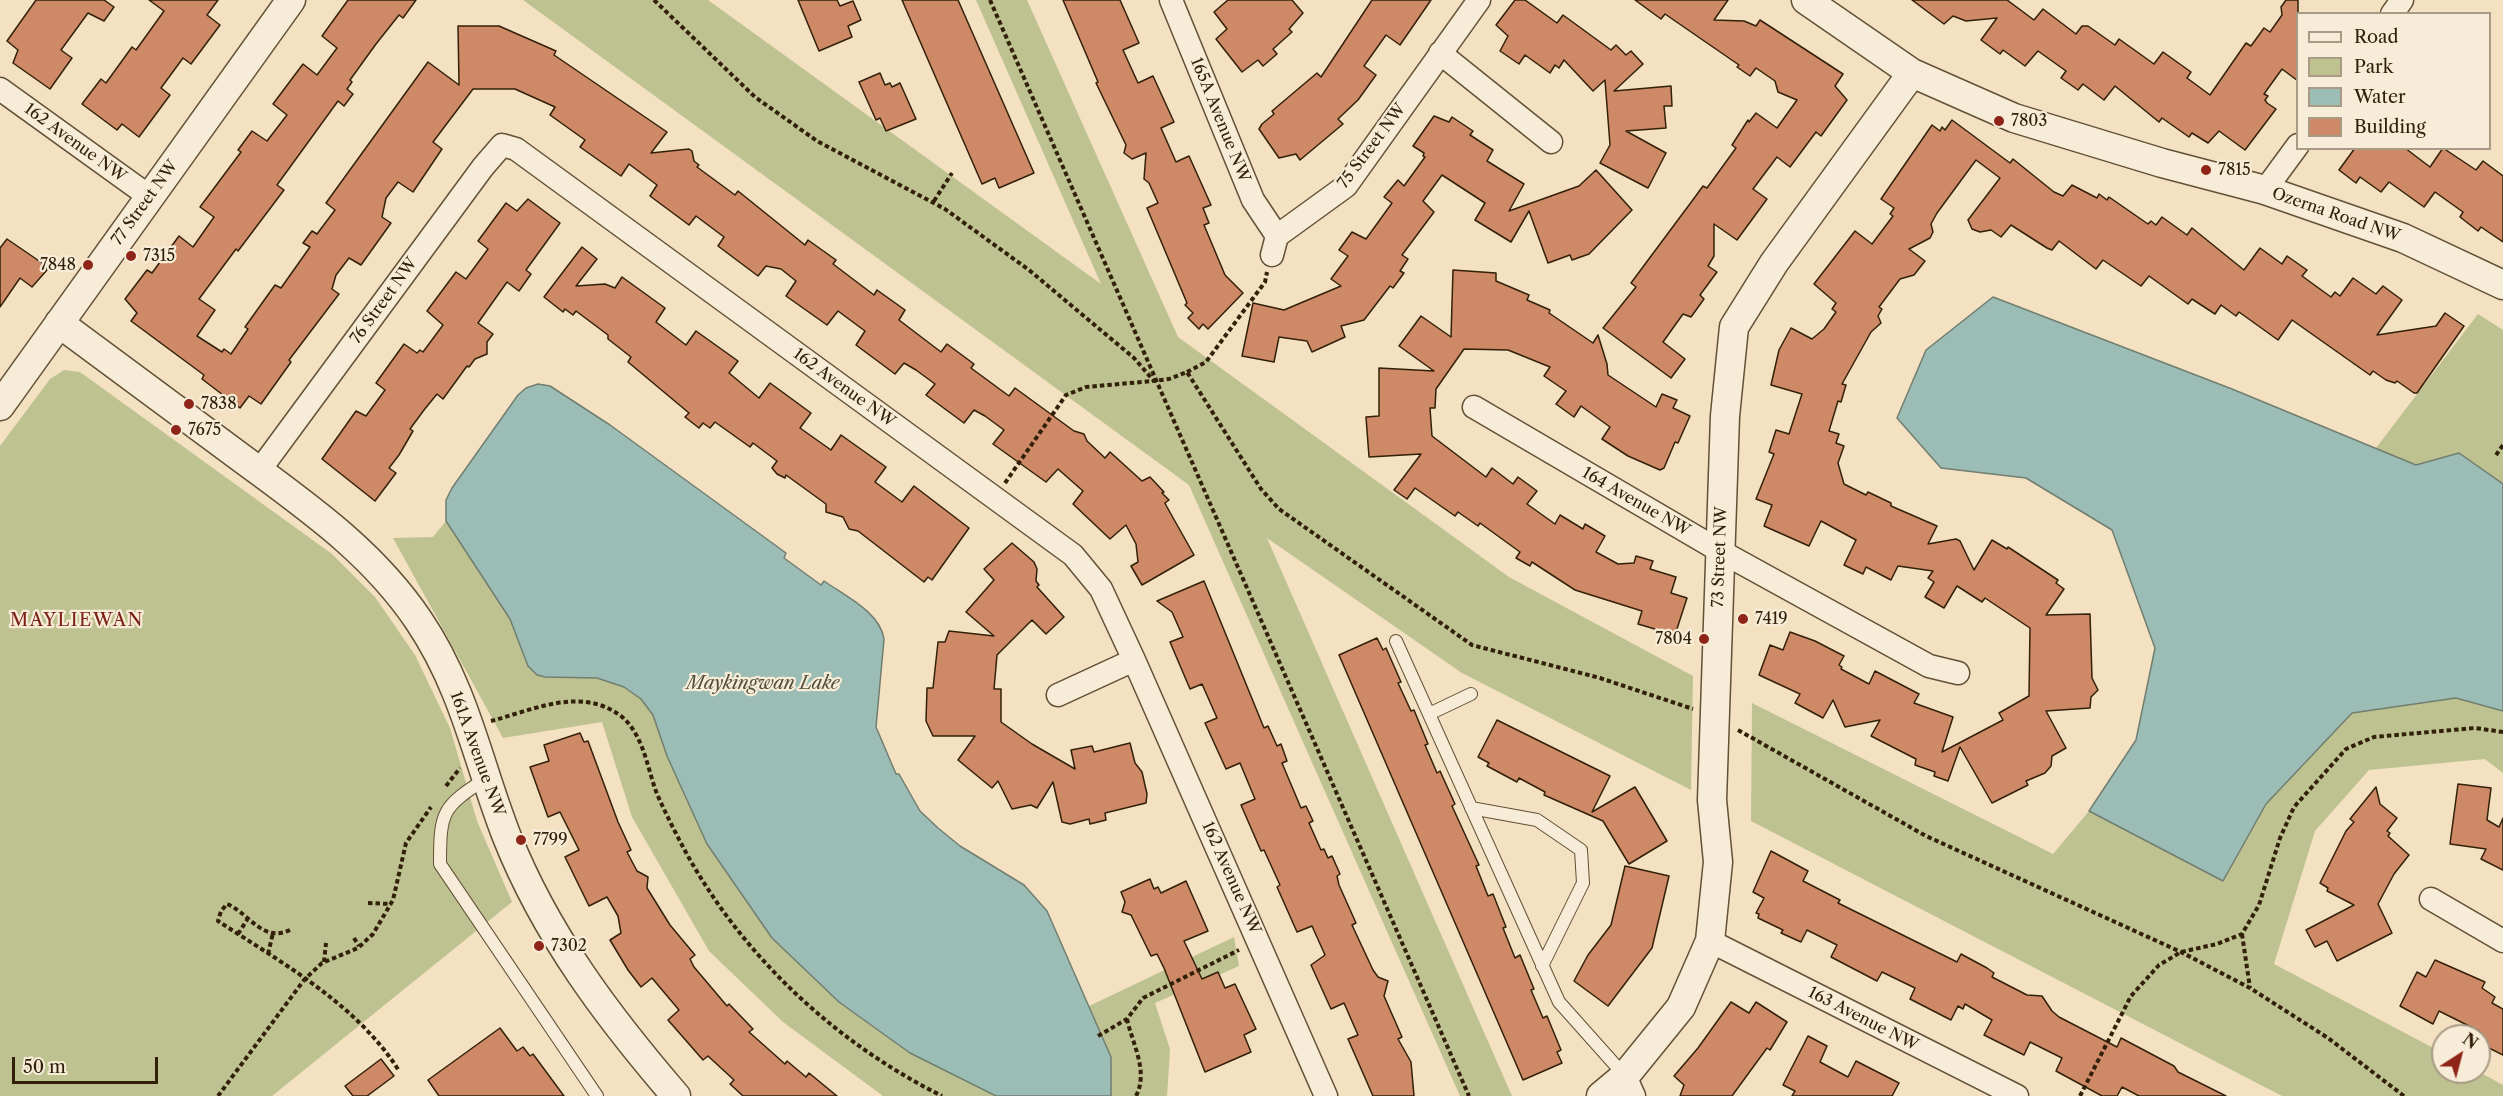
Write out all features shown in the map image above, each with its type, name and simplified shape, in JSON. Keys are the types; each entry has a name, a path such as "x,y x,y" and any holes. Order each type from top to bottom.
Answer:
{"street":[{"name":"77 Street NW","path":"0,406 291,0"},
{"name":"165A Avenue NW","path":"1171,0 1274,246"},
{"name":"75 Street NW","path":"1274,246 1346,186 1479,0"},
{"name":"Ozerna Road NW","path":"1806,0 1912,73 2014,118 2162,163 2265,190 2403,238 2503,285"},
{"path":"1440,53 1551,142"},
{"name":"73 Street NW","path":"1601,1096 1629,1086 1681,1006 1710,941 1718,862 1712,801 1725,416 1734,327 1774,263 1912,73"},
{"name":"162 Avenue NW","path":"0,89 150,197"},
{"name":"76 Street NW","path":"259,471 483,167 502,145 516,149"},
{"path":"2265,190 2296,148"},
{"name":"162 Avenue NW","path":"516,149 1073,555 1101,589 1326,1096"},
{"name":"161A Avenue NW","path":"59,323 349,540 401,595 434,648 471,726 520,867 569,959 600,1003 676,1096"},
{"name":"164 Avenue NW","path":"1474,407 1720,551 1929,666 1958,673"},
{"path":"1058,695 1134,660"},
{"path":"2431,898 2503,940"},
{"name":"163 Avenue NW","path":"1710,941 2017,1096"}],"lane":[{"path":"1396,641 1558,1002 1629,1086"},
{"path":"1429,714 1471,694"},
{"path":"488,778 458,797 440,823 440,864 597,1096"},
{"path":"1471,808 1537,820 1581,850 1583,883 1542,966"}],"path":[{"path":"654,0 755,97 794,126 826,145 934,201 1029,270 1138,363 1154,381"},
{"path":"990,0 1154,381 1469,1096"},
{"path":"934,201 952,174"},
{"path":"995,498 1066,395 1086,387 1169,379 1206,362 1265,282 1274,246"},
{"path":"1187,372 1252,475 1279,509 1472,645 1600,678 1714,716 1926,836 2181,952 2250,988 2328,1038 2404,1096"},
{"path":"2496,455 2503,445"},
{"path":"471,726 559,702 580,700 601,705 621,717 633,730 657,794 684,849 732,923 767,966 856,1045 908,1079 942,1096"},
{"path":"2080,1096 2131,996 2159,965 2181,952 2217,944 2242,934 2259,905 2280,838 2294,807 2346,749 2374,737 2475,728 2503,732"},
{"path":"444,789 463,764"},
{"path":"218,1096 304,980 324,962 359,946 373,934 397,889 404,848 412,831 432,806"},
{"path":"368,903 391,904"},
{"path":"290,930 273,933 247,920 227,904 221,911 218,921 304,980 369,1032 399,1071"},
{"path":"238,934 247,920"},
{"path":"268,954 273,933"},
{"path":"2242,934 2250,988"},
{"path":"354,938 359,946"},
{"path":"1098,1036 1127,1019 1143,998 1259,941"},
{"path":"324,962 326,944"},
{"path":"1127,1019 1140,1062 1139,1090 1136,1096"}],"green space":[{"path":"523,0 708,0 1101,284 976,0 1027,0 1178,337 1509,577 1693,676 1691,790 1462,673 1267,538 1512,1096 1460,1096 1189,485"},
{"path":"1993,297 2376,448 2478,314 2503,330 2503,773 2485,759 2369,770 2315,831 2274,964 2431,1047 2431,1084 2491,1084 2491,1078 2503,1085 2503,1096 2282,1096 1751,821 1752,703 2053,854 2089,811 2136,740 2155,648 2112,530 2026,478 1941,468 1897,418 1926,350"},
{"path":"64,370 80,372 332,554 375,597 415,655 450,728 477,821 512,902 272,1096 0,1096 0,446 50,379"},
{"path":"446,521 547,633 640,675 1042,1077 1087,1007 1234,937 1239,966 1155,1003 1170,1049 1167,1096 883,1096 783,1022 709,951 632,817 602,722 503,738 393,538 433,537"}],"water":[{"path":"1993,297 2232,389 2416,465 2459,453 2503,484 2503,711 2456,698 2352,713 2266,804 2223,881 2089,811 2136,740 2155,648 2112,530 2026,478 1941,468 1897,418 1926,350"},
{"name":"Maykingwan Lake","path":"538,384 550,386 610,425 786,553 784,558 821,585 824,581 851,599 876,621 884,639 876,727 896,774 899,774 920,811 938,828 960,846 1024,885 1047,911 1111,1057 1111,1096 996,1096 910,1053 839,1002 772,938 707,844 667,756 653,715 641,699 624,687 597,678 545,677 537,675 528,666 510,619 446,521 446,500 452,488 518,395 526,388"}],"building":[{"path":"36,0 104,0 114,7 104,21 88,13 61,50 72,58 50,89 13,63 18,50 7,41"},
{"path":"149,0 218,0 207,15 220,25 191,64 183,58 161,88 170,95 139,137 122,124 117,130 82,104 101,79 106,83 132,47 136,50 164,11"},
{"path":"348,0 416,0 403,18 399,15 376,44 350,80 352,82 347,89 353,94 344,106 338,101 277,185 284,190 199,299 215,310 197,336 222,352 224,349 231,354 248,329 245,327 275,285 281,288 310,247 303,243 312,231 317,234 335,210 326,203 428,62 459,85 458,26 499,26 556,51 554,55 667,132 651,153 689,149 692,151 694,161 699,165 697,167 735,195 738,191 805,245 808,240 836,260 833,264 874,295 877,290 905,310 899,320 941,352 947,344 974,364 971,368 1009,396 1015,388 1074,431 1084,434 1087,441 1105,458 1110,452 1142,481 1150,477 1169,500 1165,503 1194,555 1142,585 1131,566 1138,562 1136,544 1126,525 1110,539 1073,504 1083,491 1058,469 1046,482 993,444 1004,430 974,410 964,423 926,395 935,384 916,370 904,363 895,374 856,345 865,331 838,311 827,325 786,296 796,281 781,269 766,266 758,276 718,246 724,237 696,216 689,225 650,196 657,185 629,164 621,176 580,147 585,140 550,115 555,107 515,89 473,89 433,142 442,149 413,192 398,182 386,198 382,217 391,223 361,265 349,258 336,275 332,289 339,294 289,360 291,362 261,404 249,396 240,408 202,379 204,375 131,321 137,313 125,299 147,270 152,273 179,236 193,247 214,217 200,207 241,152 238,150 252,131 267,141 287,115 273,104 303,64 317,75 337,48 322,36"},
{"path":"798,0 837,0 840,6 853,1 861,20 848,26 852,37 819,51"},
{"path":"902,0 958,0 1034,173 999,188 995,178 982,184"},
{"path":"1063,0 1120,0 1139,43 1123,50 1138,83 1153,76 1174,122 1161,128 1176,162 1189,156 1211,205 1203,208 1209,223 1204,225 1225,275 1243,293 1208,329 1203,324 1199,329 1188,318 1193,313 1185,305 1187,303 1147,208 1158,203 1149,183 1144,179 1146,153 1132,159 1124,153 1126,145 1096,83 1098,82"},
{"path":"1228,0 1292,0 1303,13 1289,29 1292,32 1273,49 1277,54 1263,66 1258,60 1242,72 1216,39 1227,29 1214,12"},
{"path":"1372,0 1431,0 1400,45 1386,35 1364,66 1376,75 1358,100 1338,119 1343,124 1300,160 1296,154 1279,158 1259,129 1274,114 1272,111 1317,73 1321,77"},
{"path":"1515,0 1525,0 1557,23 1563,15 1611,50 1616,45 1626,55 1631,51 1643,64 1614,91 1671,86 1672,106 1664,106 1666,128 1626,131 1666,153 1648,188 1600,163 1610,145 1605,80 1593,91 1564,60 1559,68 1555,65 1550,73 1525,55 1519,64 1500,51 1508,36 1496,25"},
{"path":"1635,0 1728,0 1714,20 1744,21 1756,26 1760,20 1843,74 1835,86 1847,100 1821,136 1816,132 1790,167 1777,157 1753,189 1767,199 1737,240 1714,224 1714,256 1708,266 1717,272 1700,295 1704,299 1691,317 1683,314 1663,342 1685,359 1671,378 1603,328 1636,287 1631,283 1703,186 1707,188 1736,148 1732,145 1748,120 1749,122 1756,113 1777,128 1797,100 1778,92 1775,81 1756,68 1750,76 1737,67 1739,65 1665,14 1661,19"},
{"path":"1912,0 2007,0 2034,20 2043,9 2076,34 2082,26 2088,26 2115,45 2119,39 2154,64 2163,52 2191,72 2187,78 2210,95 2246,43 2251,46 2264,28 2270,32 2282,15 2281,7 2286,0 2298,0 2296,80 2282,69 2264,94 2268,96 2265,100 2267,103 2276,109 2245,150 2219,131 2208,143 2192,133 2189,137 2162,118 2159,122 2115,86 2104,100 2083,84 2078,90 2061,78 2066,71 2038,51 2025,66 2003,50 2000,54 1981,40 1997,18 1966,21 1953,16 1944,24"},
{"path":"880,73 885,85 890,83 892,87 900,83 916,119 886,131 880,118 876,120 859,82"},
{"path":"1434,116 1449,122 1452,117 1473,131 1470,135 1493,150 1487,161 1524,184 1509,211 1579,186 1596,170 1632,210 1589,254 1572,260 1570,255 1548,263 1529,211 1511,242 1475,220 1485,203 1442,175 1423,201 1434,212 1402,255 1408,259 1400,271 1404,273 1393,288 1390,286 1364,320 1341,326 1345,337 1312,352 1307,341 1279,337 1274,362 1242,356 1253,303 1284,310 1341,286 1331,279 1348,256 1339,250 1352,232 1366,239 1392,203 1384,197 1398,180 1404,186 1425,157 1424,153 1413,146"},
{"path":"1952,120 2010,163 2013,159 2054,192 2063,196 2072,185 2097,198 2099,194 2107,200 2109,197 2148,224 2151,221 2156,225 2162,217 2187,235 2192,228 2244,270 2260,248 2282,264 2287,256 2307,270 2302,276 2331,297 2335,292 2340,296 2353,278 2376,294 2383,286 2402,300 2377,335 2436,326 2445,313 2464,326 2417,393 2414,393 2397,381 2395,383 2386,380 2373,371 2370,375 2292,320 2278,340 2239,312 2236,316 2221,305 2215,314 2192,299 2188,304 2149,276 2141,286 2103,260 2096,269 2059,241 2052,250 2011,225 2001,237 1991,230 1980,232 1972,229 1968,220 2000,178 1976,160 1937,213 1931,224 1933,232 1930,238 1909,249 1925,261 1914,275 1900,279 1879,307 1882,309 1878,316 1881,323 1871,332 1842,384 1846,385 1841,402 1838,401 1829,431 1839,434 1836,443 1844,446 1838,463 1844,484 1866,495 1868,492 1891,503 1891,506 1937,526 1928,544 1956,539 1960,541 1974,570 1992,540 2007,549 2008,547 2058,580 2056,583 2064,589 2046,615 2090,614 2092,678 2098,690 2091,697 2090,708 2046,711 2066,748 2052,756 2051,766 2045,773 2026,781 2028,785 1992,803 1960,747 1948,781 1934,776 1935,772 1915,765 1916,759 1871,736 1880,720 1845,727 1833,700 1823,718 1795,703 1800,694 1759,675 1770,645 1783,650 1790,632 1815,641 1844,656 1839,665 1841,669 1869,684 1875,671 1919,694 1914,703 1953,717 1942,752 2003,720 1999,713 2029,696 2030,628 1985,598 1982,602 1957,586 1944,608 1925,597 1934,582 1928,578 1933,571 1898,566 1891,580 1866,567 1863,574 1844,565 1856,540 1821,521 1809,546 1764,526 1772,505 1756,499 1774,454 1769,452 1776,430 1789,434 1802,394 1771,385 1779,350 1791,328 1812,339 1824,329 1836,312 1832,309 1836,303 1814,284 1855,231 1872,244 1893,216 1890,214 1894,208 1881,199 1932,125 1940,131 1942,127 1945,130"},
{"path":"2354,150 2408,150 2430,167 2442,150 2446,150 2476,170 2483,161 2503,176 2503,242 2481,227 2478,231 2460,217 2463,212 2435,192 2424,207 2389,182 2381,192 2360,177 2356,183 2339,170"},
{"path":"528,199 560,223 526,270 531,274 519,291 507,282 478,323 493,334 487,342 487,354 475,359 469,367 467,366 443,399 437,394 424,410 410,429 413,431 389,468 396,473 375,501 322,459 356,411 366,416 385,390 376,383 404,344 417,353 420,350 423,352 443,325 427,311 456,272 466,279 488,249 478,241 506,203 517,211"},
{"path":"7,239 45,265 47,270 32,287 20,278 0,307 0,248"},
{"path":"582,247 597,259 576,286 605,284 615,288 622,277 665,308 656,322 686,345 696,331 738,361 729,373 759,398 770,383 811,413 800,428 831,450 841,435 886,467 875,482 902,502 914,486 969,528 932,580 928,577 924,582 858,531 849,529 843,517 826,512 826,504 786,475 785,478 777,474 772,468 777,461 753,443 750,447 715,422 710,428 703,423 699,428 685,417 689,413 628,362 631,357 608,339 608,335 576,311 573,315 565,309 563,312 544,297"},
{"path":"1453,270 1496,273 1496,281 1529,295 1527,300 1550,310 1549,313 1593,343 1598,335 1608,375 1656,407 1662,394 1677,400 1673,408 1690,416 1678,443 1675,442 1664,468 1660,470 1628,456 1602,439 1610,427 1581,406 1574,417 1556,404 1566,391 1544,376 1550,367 1508,350 1464,349 1436,389 1435,408 1430,408 1432,436 1486,477 1492,468 1513,484 1518,477 1537,491 1527,504 1555,524 1560,515 1583,529 1585,524 1605,536 1596,552 1618,564 1634,563 1636,556 1653,561 1650,569 1676,577 1671,593 1687,598 1675,635 1638,624 1642,611 1575,590 1532,562 1530,566 1516,558 1520,552 1480,523 1478,526 1458,512 1455,516 1415,488 1407,499 1394,490 1421,454 1369,457 1366,417 1379,416 1379,368 1434,371 1399,346 1421,316 1451,337"},
{"path":"1012,543 1034,562 1037,569 1036,581 1039,585 1037,587 1064,617 1046,634 1032,620 997,655 994,689 1001,689 1001,722 1032,744 1075,769 1071,750 1092,746 1094,752 1130,743 1135,763 1142,772 1147,794 1146,803 1105,813 1106,820 1090,824 1089,819 1070,824 1062,822 1053,782 1037,808 1031,805 1012,809 998,781 992,788 958,760 975,736 933,736 926,721 927,688 933,688 938,642 945,642 949,631 994,636 966,612 994,580 984,569"},
{"path":"1204,581 1264,728 1268,726 1277,746 1281,744 1287,761 1282,763 1301,808 1306,806 1313,821 1309,823 1321,850 1324,849 1328,858 1332,856 1340,874 1337,876 1339,885 1356,923 1352,925 1373,970 1378,977 1388,981 1384,996 1402,1037 1398,1039 1411,1062 1414,1096 1373,1096 1348,1039 1358,1035 1344,1003 1331,1009 1311,965 1325,955 1312,926 1297,932 1277,887 1280,885 1264,850 1261,851 1241,805 1255,799 1240,763 1226,769 1205,723 1217,718 1202,684 1190,689 1170,642 1183,637 1172,612 1157,601"},
{"path":"1377,638 1383,650 1386,648 1401,682 1398,683 1411,711 1414,710 1428,744 1425,745 1437,773 1440,771 1455,804 1452,806 1479,865 1476,866 1488,896 1493,894 1515,958 1520,955 1543,1018 1547,1016 1561,1050 1557,1052 1562,1063 1523,1080 1339,655"},
{"path":"1497,720 1610,776 1592,812 1635,787 1667,841 1629,864 1603,821 1544,795 1545,792 1519,778 1517,782 1487,766 1489,763 1478,757"},
{"path":"580,733 584,742 588,741 618,822 631,850 627,852 637,871 648,877 647,888 670,925 695,955 690,959 694,967 727,1006 729,1004 753,1029 749,1032 785,1064 787,1061 806,1077 809,1073 837,1096 743,1096 730,1084 734,1080 708,1056 703,1060 668,1020 679,1010 652,978 641,987 628,970 610,940 621,933 618,916 607,897 589,906 565,857 579,850 560,812 548,817 530,767 549,761 544,745"},
{"path":"2458,784 2491,788 2487,820 2499,827 2503,818 2503,870 2481,859 2486,849 2450,844"},
{"path":"2376,787 2380,804 2397,818 2387,831 2390,833 2388,836 2409,855 2394,874 2378,904 2392,933 2337,961 2327,941 2315,947 2306,930 2354,905 2327,891 2328,888 2320,883 2346,831 2354,822 2350,819"},
{"path":"1771,851 1808,871 1803,881 1840,900 1838,903 1957,962 1961,954 1994,973 1992,977 2027,995 2042,996 2059,1017 2117,1047 2121,1038 2174,1066 2178,1072 2226,1096 2139,1096 2122,1087 2117,1096 2102,1096 2056,1071 2062,1058 2030,1042 2024,1055 1984,1035 1992,1020 1965,1004 1963,1009 1958,1006 1951,1020 1910,999 1915,988 1882,972 1877,981 1831,957 1837,945 1807,930 1801,942 1781,933 1783,930 1758,918 1759,914 1756,913 1764,898 1753,892"},
{"path":"1625,866 1669,876 1652,948 1608,1006 1574,981 1588,955 1611,925"},
{"path":"1150,879 1154,889 1158,887 1161,893 1186,881 1208,931 1184,941 1202,979 1218,972 1225,988 1235,984 1256,1029 1244,1035 1251,1052 1205,1072 1157,954 1151,956 1131,915 1122,912 1125,902 1121,892"},
{"path":"2435,960 2485,982 2482,988 2495,997 2492,1003 2503,1009 2503,1055 2491,1049 2491,1024 2465,1024 2439,1011 2433,1024 2400,1006 2417,972 2426,977"},
{"path":"1731,1002 1749,1013 1756,1002 1787,1022 1770,1050 1767,1048 1732,1096 1680,1096 1684,1085 1674,1076 1698,1048"},
{"path":"500,1028 517,1051 523,1047 530,1056 533,1054 564,1096 439,1096 428,1080"},
{"path":"1808,1036 1827,1046 1820,1062 1848,1077 1856,1061 1899,1083 1892,1096 1792,1096 1795,1091 1783,1085"},
{"path":"381,1059 394,1076 367,1096 353,1096 345,1086"}],"place":[{"name":"7803","path":"1999,121"},
{"name":"7815","path":"2206,170"},
{"name":"7315","path":"131,256"},
{"name":"7848","path":"88,265"},
{"name":"7838","path":"189,404"},
{"name":"7675","path":"176,430"},
{"name":"7419","path":"1743,619"},
{"name":"7804","path":"1704,639"},
{"name":"7799","path":"521,840"},
{"name":"7302","path":"539,946"}],"district":[{"name":"MAYLIEWAN","path":"77,621"}]}
